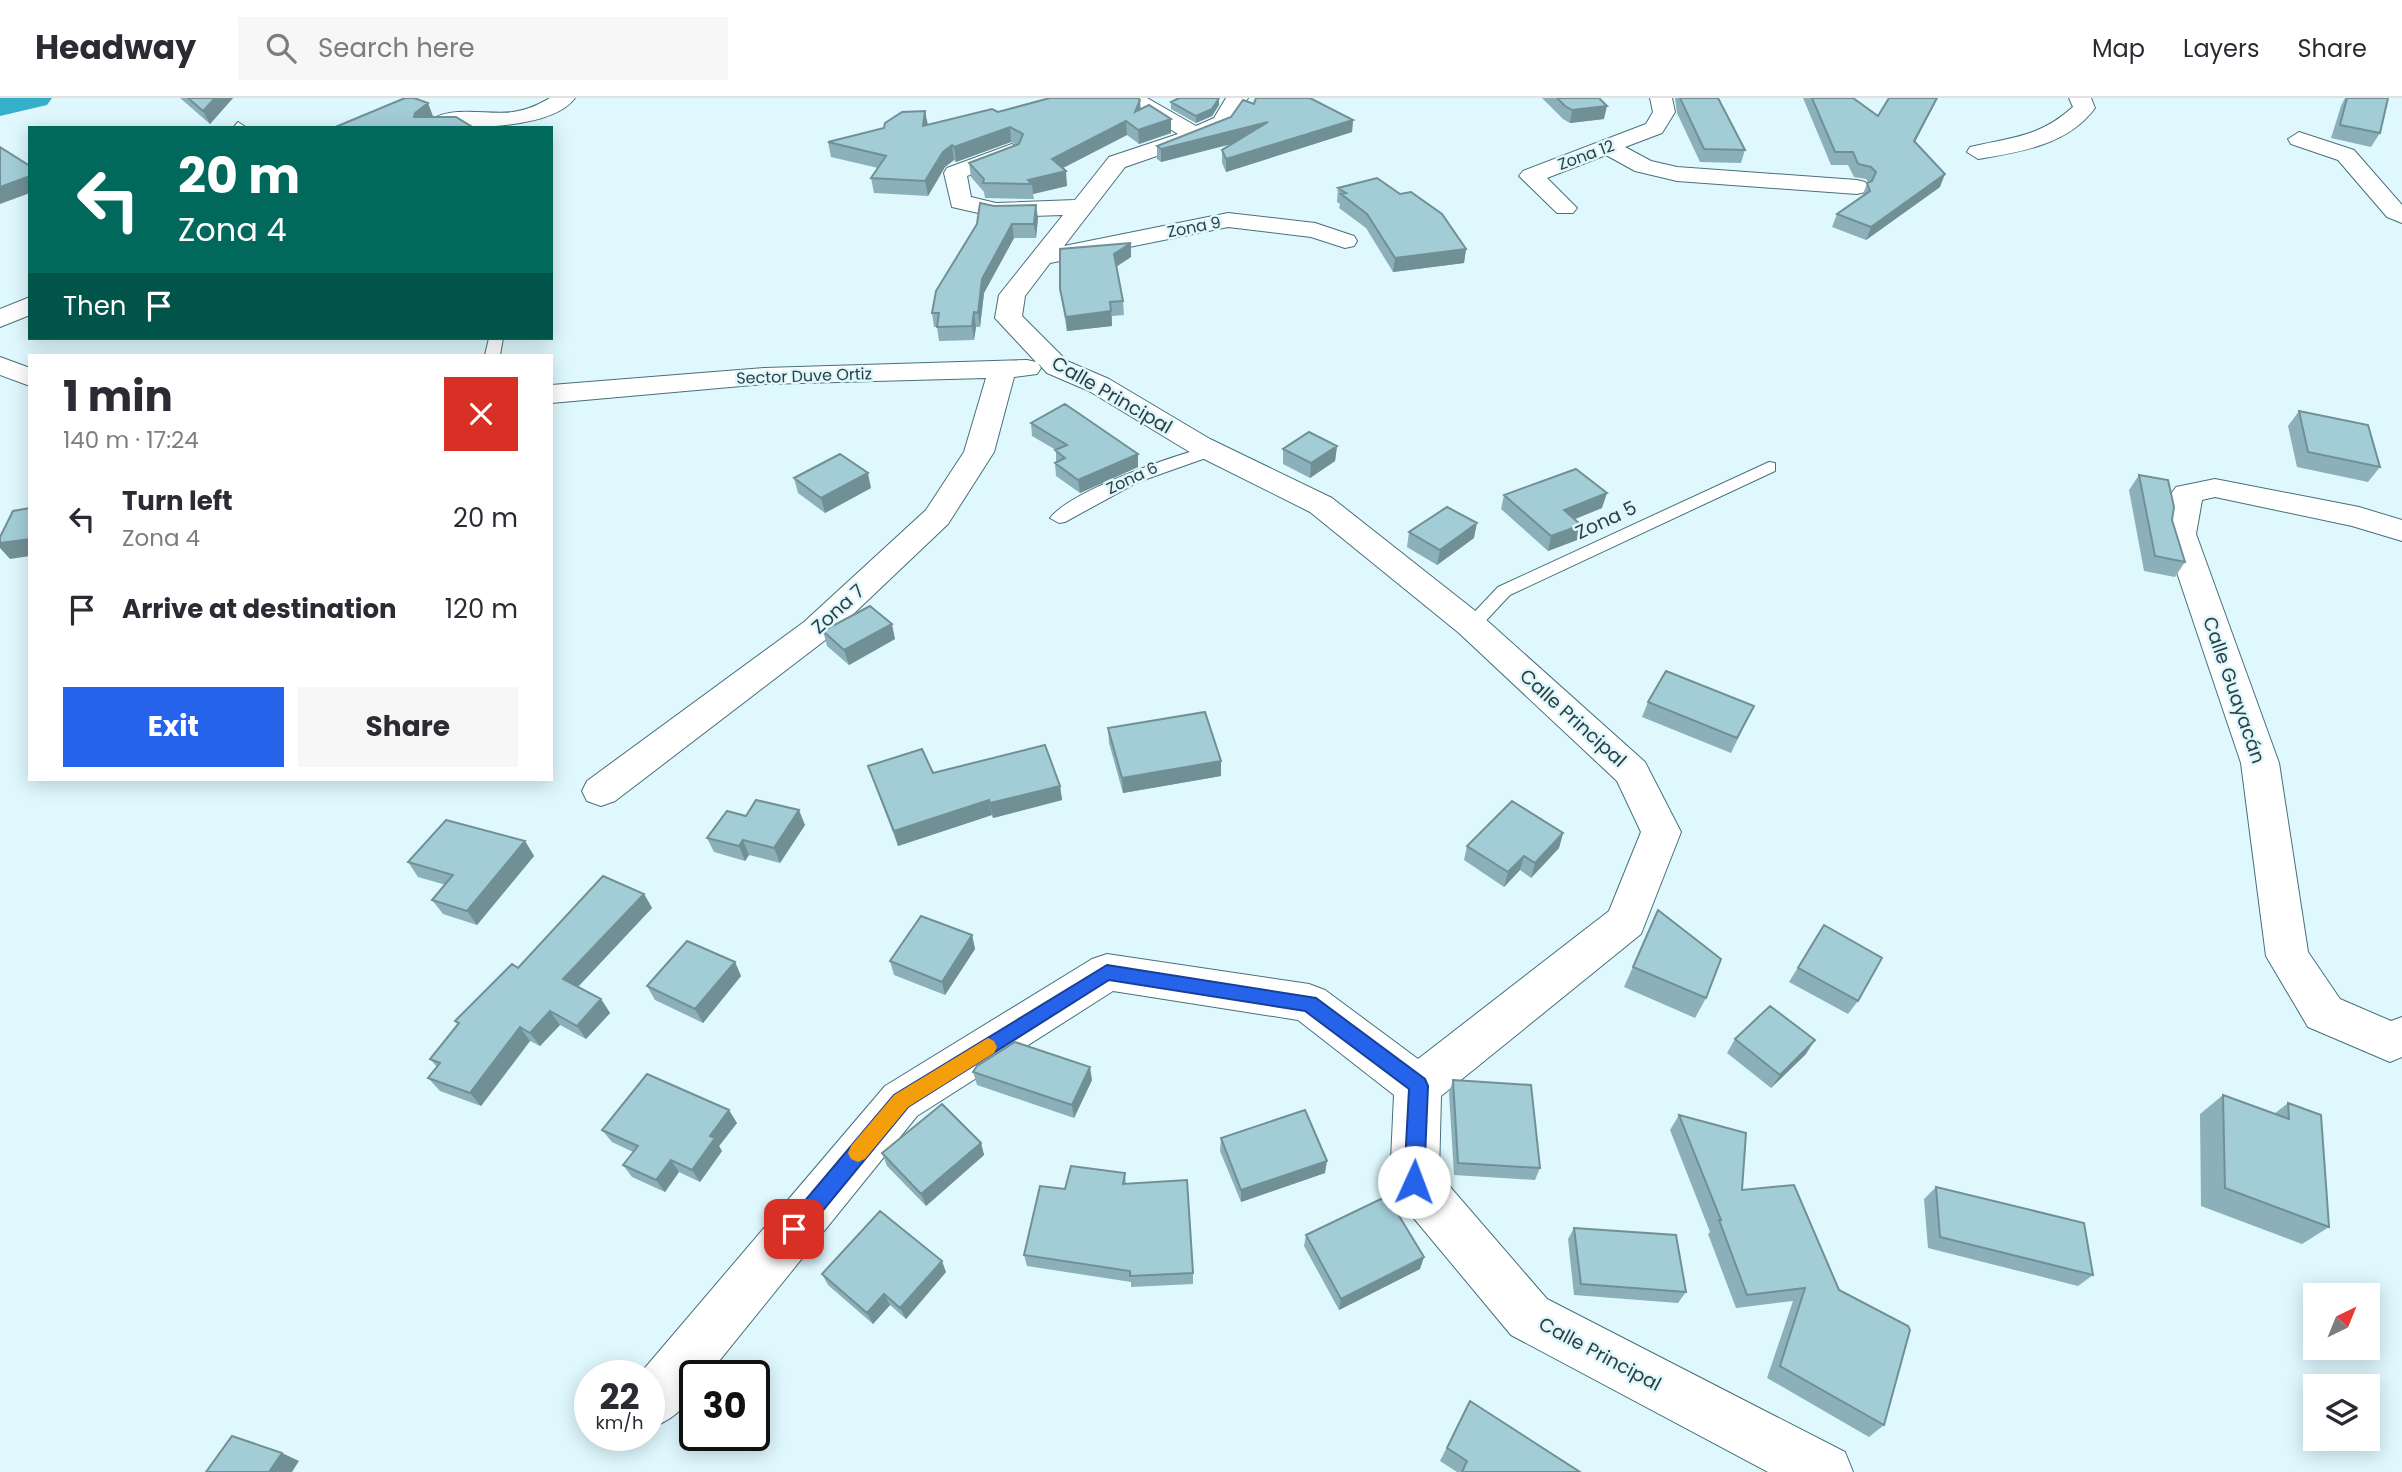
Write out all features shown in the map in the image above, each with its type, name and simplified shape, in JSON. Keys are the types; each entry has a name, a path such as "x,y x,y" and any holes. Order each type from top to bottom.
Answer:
{"street":[{"path":"435,126 471,117 506,120 536,114 564,98"},
{"path":"1132,98 1195,135"},
{"name":"Calle Principal","path":"1237,98 1222,122 1195,135 1118,162 1012,295 1009,318 1057,368 1099,385 1211,451 1321,505 1471,625 1632,772 1661,832 1626,922 1418,1086 1414,1182 1530,1317 1825,1472"},
{"name":"Zona 12","path":"1565,208 1531,176 1654,128 1664,112 1661,98"},
{"path":"1978,152 2034,143 2067,125 2084,108 2080,98"},
{"path":"2300,138 2346,155 2395,212 2402,216"},
{"path":"1608,147 1643,166 1677,174 1857,187"},
{"path":"1012,151 955,173 960,202 996,210 1082,207"},
{"name":"Zona 9","path":"1042,257 1228,220 1315,230 1345,241"},
{"path":"0,319 28,306"},
{"path":"0,365 28,377"},
{"name":"Sector Duve Ortiz","path":"553,394 764,376 1057,368"},
{"name":"Zona 7","path":"601,791 816,630 937,517 979,452 1002,369"},
{"name":"Calle Guayacán","path":"2402,531 2359,517 2216,488 2187,495 2180,534 2260,763 2287,956 2325,1013 2390,1042 2402,1037"},
{"path":"665,1386 901,1101 1107,972 1309,1003 1418,1086"}],"lane":[{"name":"Zona 6","path":"1059,518 1165,463 1211,451"},
{"name":"Zona 5","path":"1471,625 1504,591 1769,467"}],"building":[{"path":"188,98 215,98 203,111"},
{"path":"405,98 414,98 428,103 415,113 414,117 456,117 471,126 338,126"},
{"path":"1050,98 1138,98 1140,100 1135,112 1149,105 1171,119 1138,130 1126,121 1052,159 1066,171 1028,180 1032,184 983,183 984,179 969,163 1019,144 1023,134 1010,127 954,147 952,145 943,152 925,181 871,178 886,156 828,142 884,128 885,123 902,112 925,111 923,126 992,109 998,112"},
{"path":"1179,98 1219,98 1212,109 1196,116 1171,102"},
{"path":"1256,98 1310,98 1353,120 1226,159 1222,150 1268,122 1161,149 1157,146 1231,117 1243,100 1254,104"},
{"path":"1557,98 1599,98 1607,106 1572,110"},
{"path":"1680,98 1718,98 1745,150 1704,149"},
{"path":"1812,98 1853,98 1878,116 1889,98 1937,98 1914,141 1945,174 1871,227 1837,214 1870,191 1867,183 1872,181 1876,172 1871,167 1858,164 1853,152 1835,152"},
{"path":"2347,98 2388,98 2380,133 2340,125"},
{"path":"0,147 28,165 28,177 0,187"},
{"path":"1377,178 1400,194 1411,192 1442,214 1466,249 1395,258 1367,214 1341,194 1346,193 1338,188"},
{"path":"980,203 994,206 1036,205 1034,224 1012,224 982,279 978,313 974,312 972,326 937,327 939,313 932,313 936,291 977,224"},
{"path":"1131,243 1114,254 1123,301 1110,302 1111,311 1066,317 1060,289 1060,249"},
{"path":"1065,404 1138,454 1078,480 1055,463 1065,458 1055,450 1067,445 1031,423"},
{"path":"2299,411 2368,425 2380,467 2308,452"},
{"path":"1309,432 1337,446 1311,463 1283,449"},
{"path":"840,454 868,473 821,498 794,478"},
{"path":"1576,469 1607,493 1564,510 1581,525 1551,536 1504,495"},
{"path":"2139,475 2168,480 2174,507 2172,520 2185,562 2155,556"},
{"path":"1447,507 1477,523 1440,550 1409,532"},
{"path":"28,508 28,539 0,543 0,537 13,511"},
{"path":"870,606 892,624 844,650 823,631"},
{"path":"1666,671 1754,706 1737,738 1648,702"},
{"path":"1205,712 1221,761 1122,778 1108,728"},
{"path":"1045,745 1060,786 990,803 989,800 894,831 868,766 922,749 933,773"},
{"path":"756,800 799,810 774,848 743,840 739,846 707,838 727,811 746,816"},
{"path":"1512,801 1563,833 1535,863 1524,856 1508,872 1467,846"},
{"path":"446,820 525,841 467,911 432,900 453,875 408,862"},
{"path":"603,876 644,894 563,979 601,999 577,1026 550,1011 530,1033 520,1027 470,1093 428,1078 440,1063 430,1059 459,1023 455,1021 512,964 518,968"},
{"path":"1658,910 1721,959 1706,998 1633,967"},
{"path":"921,916 972,935 942,982 890,961"},
{"path":"1824,925 1882,958 1858,1001 1798,968"},
{"path":"687,941 735,962 695,1009 647,986"},
{"path":"1770,1006 1815,1040 1780,1075 1735,1039"},
{"path":"1015,1042 1090,1067 1072,1105 973,1072 977,1066"},
{"path":"647,1074 729,1110 710,1136 715,1138 692,1170 671,1160 656,1180 623,1165 638,1146 602,1130"},
{"path":"1453,1080 1531,1085 1540,1168 1458,1163"},
{"path":"2223,1095 2289,1119 2288,1103 2321,1115 2329,1227 2225,1188"},
{"path":"942,1104 981,1143 921,1194 882,1153"},
{"path":"1305,1110 1327,1161 1241,1190 1221,1138"},
{"path":"1679,1115 1746,1133 1742,1190 1794,1185 1839,1290 1908,1326 1910,1330 1884,1425 1780,1366 1805,1288 1747,1295 1721,1220"},
{"path":"1071,1166 1125,1173 1123,1184 1187,1180 1193,1273 1130,1276 1130,1271 1024,1255 1040,1186 1065,1189"},
{"path":"1936,1187 2084,1223 2093,1275 1940,1237"},
{"path":"1387,1196 1424,1257 1341,1299 1306,1235"},
{"path":"880,1211 942,1261 900,1308 884,1294 867,1313 822,1274"},
{"path":"1574,1228 1676,1235 1686,1292 1581,1284"},
{"path":"1470,1401 1580,1472 1462,1472 1467,1461 1447,1448"},
{"path":"232,1436 282,1453 269,1472 206,1472"}],"waterway":[{"path":"0,106 35,98"}],"slow traffic":[{"path":"858,1153 901,1101 988,1047"}],"route":[{"path":"794,1229 901,1101 1107,972 1309,1003 1418,1086 1414,1182"}]}
